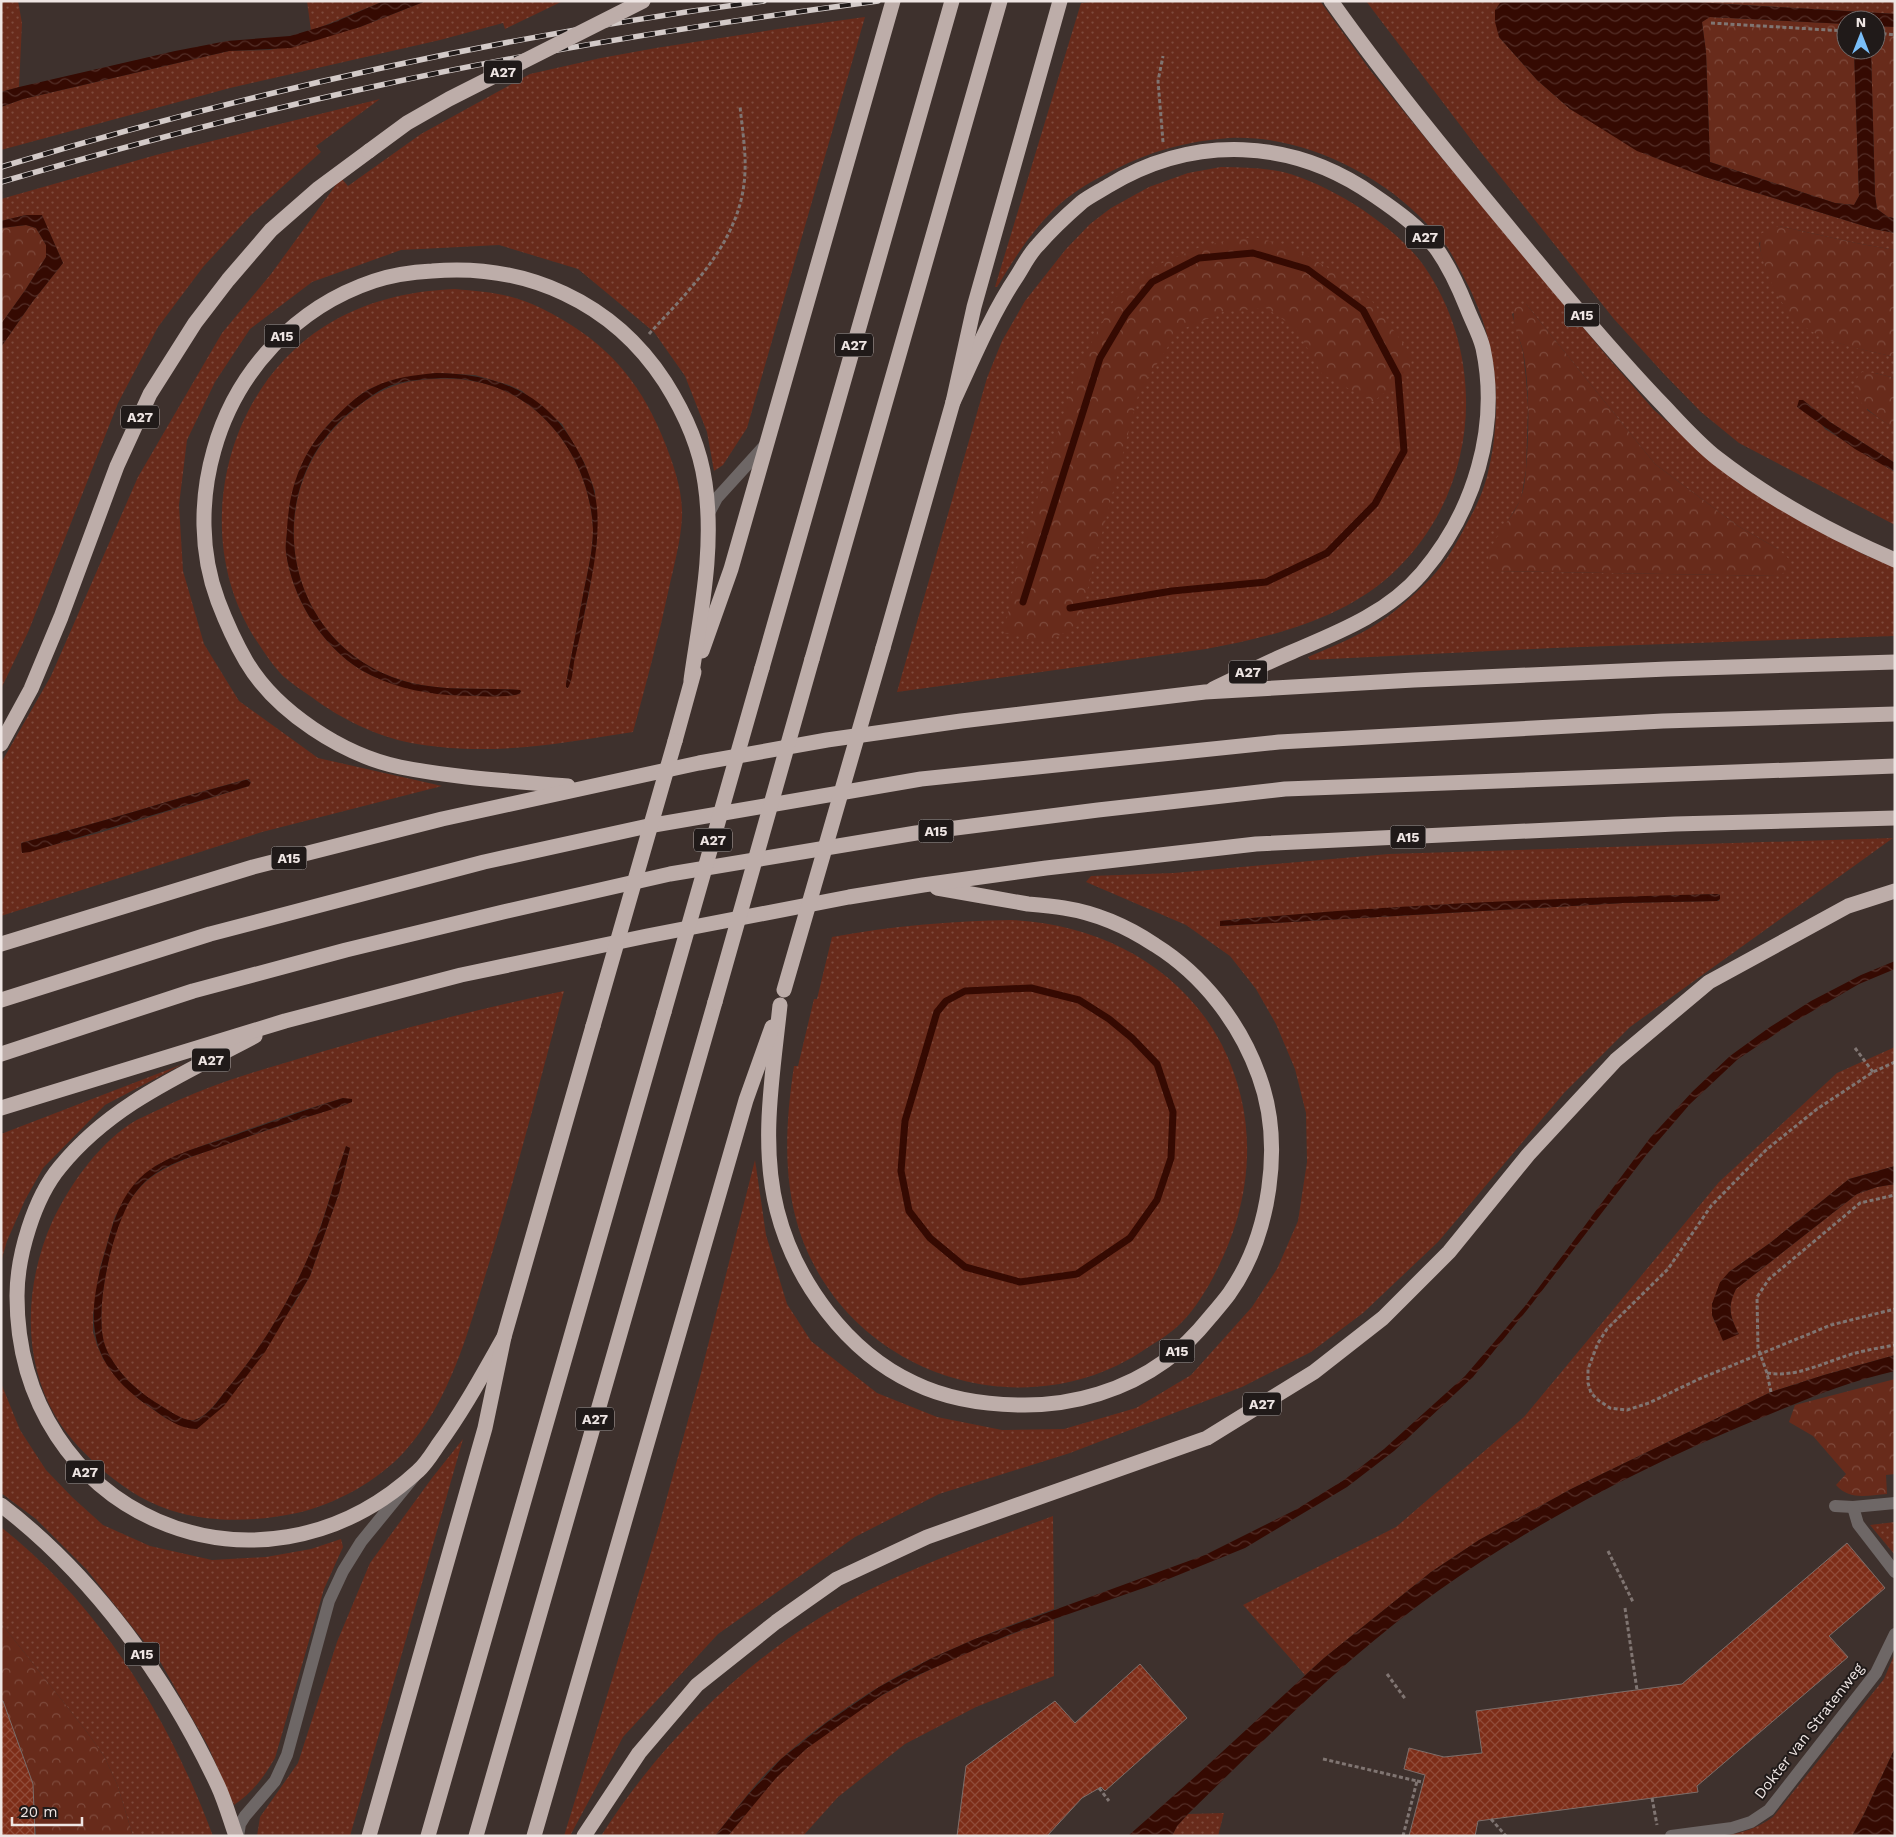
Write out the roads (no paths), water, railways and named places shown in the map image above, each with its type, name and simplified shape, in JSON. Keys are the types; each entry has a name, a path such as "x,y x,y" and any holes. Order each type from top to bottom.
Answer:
{"highway":[{"name":"A27","path":"1,744 31,689 61,617 117,466 150,394 195,323 228,280 271,230 319,188 407,123 449,99 642,1"},
{"name":"A27","path":"369,1836 486,1428 504,1337 691,680 731,569 893,1"},
{"name":"A27","path":"428,1836 952,1"},
{"name":"A27","path":"476,1836 1000,1"},
{"name":"A15","path":"1331,1 1368,53 1506,223 1622,362 1682,425 1716,457 1790,508 1860,545 1895,560"},
{"name":"A27","path":"534,1836 746,1100 780,1005 883,648 953,402 974,307 1058,6"},
{"name":"A27","path":"953,402 995,313 1036,247 1083,201 1130,173 1164,160 1203,151 1240,149 1276,153 1325,167 1361,185 1400,213 1435,248 1460,290 1482,346 1488,384 1487,422 1479,466 1466,503 1446,540 1421,575 1390,603 1359,623 1206,692"},
{"name":"A15","path":"582,787 478,778 397,767 360,755 304,723 282,705 248,664 226,621 214,590 206,559 204,529 208,475 217,438 226,412 258,361 279,338 306,317 337,297 375,280 414,272 455,269 496,272 536,282 566,294 592,308 638,346 678,402 693,436 706,484 708,561 691,680"},
{"name":"A15","path":"1,944 253,868 442,819 582,787 827,740 961,721 1206,692 1667,669 1895,662"},
{"path":"1,1000 210,934 484,862 648,826 922,779 1278,742 1663,721 1895,714"},
{"name":"A15","path":"1,1054 193,991 346,950 503,912 670,874 916,833 1285,789 1895,766"},
{"name":"A15","path":"1,1108 285,1021 461,975 574,950 849,897 923,885 1046,868 1256,844 1675,824 1895,818"},
{"name":"A15","path":"780,1005 768,1138 777,1210 791,1250 806,1280 821,1304 847,1335 884,1366 914,1383 946,1395 994,1405 1037,1405 1086,1398 1134,1381 1168,1360 1201,1328 1230,1294 1254,1245 1267,1205 1271,1171 1269,1117 1260,1077 1246,1046 1228,1016 1203,984 1178,960 1127,929 1098,916 1065,908 923,885"},
{"name":"A27","path":"584,1836 639,1753 697,1685 776,1622 838,1579 927,1537 1207,1438 1314,1372 1383,1318 1436,1266 1528,1155 1616,1060 1688,1000 1710,982 1848,906 1895,891"},
{"name":"A27","path":"285,1021 137,1099 112,1116 90,1134 58,1169 47,1186 22,1246 16,1314 20,1346 35,1396 44,1417 72,1458 90,1478 137,1511 182,1530 236,1540 266,1540 298,1536 330,1526 364,1511 393,1492 420,1469 458,1419 504,1337"},
{"name":"A15","path":"1,1505 32,1528 84,1581 140,1652 187,1724 219,1787 237,1836"}],"street":[{"name":"A27","path":"708,515 717,498 768,442"},
{"name":"A27","path":"237,1836 240,1824 275,1781 287,1755 329,1602 343,1571 361,1542 420,1469"},
{"path":"1835,1506 1853,1507 1895,1503"},
{"path":"1853,1507 1858,1524 1895,1572"},
{"name":"Dokter van Stratenweg","path":"1671,1836 1732,1828 1751,1822 1769,1810 1876,1673 1895,1634"}],"water":[{"path":"384,1 426,1 360,27 291,48 229,51 23,99 1,107 1,92 19,87 227,41 290,36 330,24"},
{"path":"1505,1 1675,1 1836,11 1836,23 1710,17 1702,22 1706,52 1710,162 1835,203 1854,205 1859,196 1854,60 1871,60 1875,195 1877,209 1888,217 1895,218 1895,233 1874,229 1705,177 1637,151 1570,109 1537,80 1499,37 1495,22 1495,10 1500,3"},
{"path":"1886,13 1895,14 1895,27 1886,27"},
{"path":"26,215 42,215 63,263 33,301 1,347 1,324 46,257 46,245 36,228 26,225 1,228 1,221"},
{"path":"436,373 480,377 519,391 536,401 552,414 566,431 588,472 595,493 597,508 596,547 593,572 568,688 566,684 592,545 593,529 588,494 575,461 556,431 544,418 520,399 488,384 453,378 408,381 384,388 350,412 321,443 303,480 294,518 296,557 306,595 326,629 355,657 392,677 408,682 440,687 520,690 520,694 485,696 437,694 381,680 361,670 333,647 321,634 302,603 289,569 286,543 288,514 294,485 305,458 320,434 356,398 368,390 397,379"},
{"path":"1799,400 1803,400 1830,422 1895,463 1895,472 1855,449 1797,407"},
{"path":"249,779 251,782 249,786 22,853 21,843"},
{"path":"1718,894 1720,899 1717,901 1624,903 1220,926 1220,921 1406,906"},
{"path":"1895,961 1895,969 1859,984 1792,1023 1738,1059 1690,1104 1647,1154 1473,1377 1394,1451 1347,1487 1245,1548 1161,1582 1008,1635 918,1675 882,1695 806,1749 776,1778 728,1836 715,1836 747,1796 781,1759 826,1723 879,1687 932,1658 975,1639 1205,1555 1297,1509 1344,1480 1384,1449 1465,1376 1525,1306 1650,1138 1692,1092 1730,1056 1770,1027 1811,1001 1861,975"},
{"path":"343,1098 352,1099 352,1102 269,1129 172,1164 148,1179 128,1203 113,1242 105,1280 101,1318 102,1335 110,1357 128,1381 152,1400 176,1415 194,1420 208,1412 217,1402 242,1371 269,1332 303,1269 321,1226 346,1146 350,1148 339,1193 310,1276 265,1352 224,1406 197,1429 184,1427 172,1422 128,1390 112,1373 101,1354 96,1335 94,1315 95,1294 112,1226 123,1201 133,1185 160,1163 194,1149"},
{"path":"1895,1166 1895,1184 1877,1187 1857,1194 1736,1289 1731,1301 1731,1312 1733,1322 1739,1334 1723,1341 1712,1315 1712,1304 1720,1282 1729,1272 1770,1243 1849,1179"},
{"path":"1895,1355 1895,1371 1855,1382 1816,1396 1739,1427 1661,1462 1546,1522 1473,1567 1404,1616 1340,1670 1278,1726 1188,1814 1177,1826 1172,1836 1128,1836 1324,1658 1431,1572 1479,1540 1571,1489 1771,1392"},
{"path":"1895,1748 1895,1836 1852,1836 1864,1814"}],"waterway":[{"path":"1023,602 1100,358 1126,314 1152,282 1199,258 1253,253 1307,269 1363,310 1398,376 1404,451 1375,504 1327,553 1266,582 1172,591 1070,608"},
{"path":"1031,988 1079,1000 1109,1019 1132,1038 1157,1064 1173,1112 1171,1158 1157,1200 1130,1238 1077,1274 1020,1282 965,1267 930,1238 909,1211 901,1171 905,1121 937,1012 946,1001 965,991 1031,988"}],"railway":[{"path":"1,167 189,114 379,69 572,31 764,1"},
{"path":"1,182 238,118 333,95 443,72 628,38 878,1"}]}
